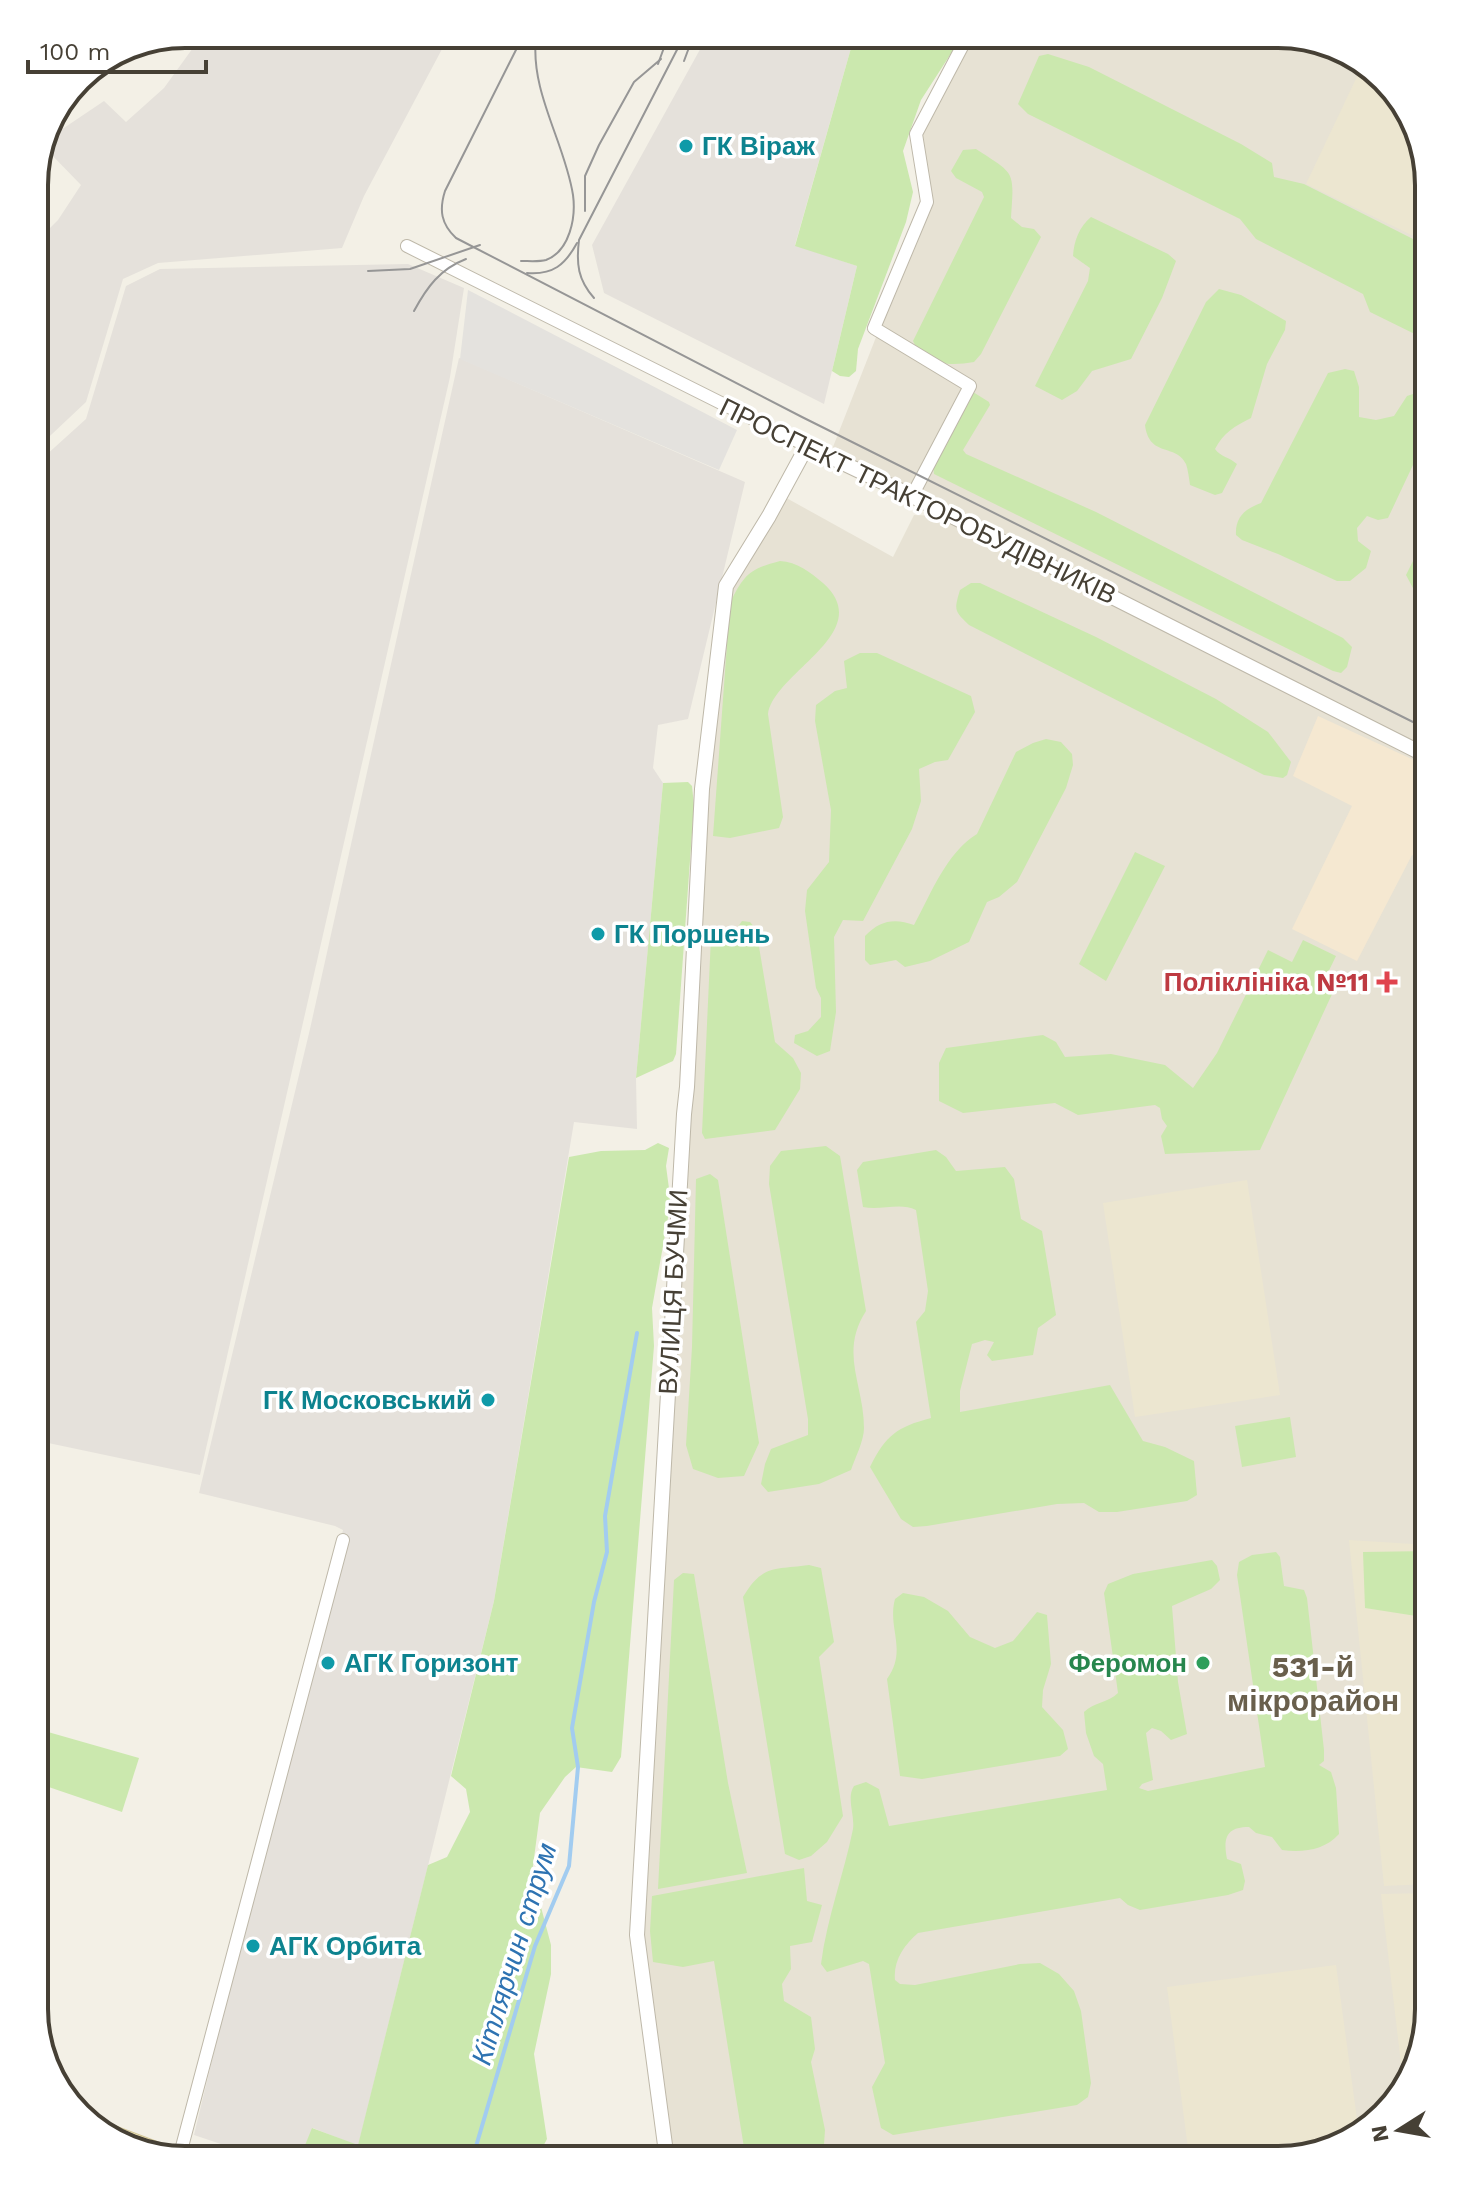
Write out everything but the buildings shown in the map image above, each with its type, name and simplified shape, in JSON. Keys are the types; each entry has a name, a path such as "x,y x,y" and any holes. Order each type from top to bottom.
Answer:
{"street":[{"path":"912,496 970,386 874,328 927,202 916,134 961,48"},
{"name":"ПРОСПЕКТ ТРАКТОРОБУДІВНИКІВ","path":"407,246 1415,750"},
{"name":"ВУЛИЦЯ БУЧМИ","path":"665,2146 637,1935 702,789 726,586 807,446"},
{"path":"183,2146 343,1540"}],"shaded area":[{"path":"193,48 443,48 364,196 342,248 158,263 123,279 86,402 48,438 48,230 81,185 52,155 58,132 104,101 126,122 164,88"},
{"path":"701,48 851,48 795,245 857,266 824,404 604,293 592,245"},
{"path":"958,48 1287,48 1331,58 1347,66 1387,101 1405,132 1415,185 1415,748 831,452 929,202 918,134"},
{"path":"1358,74 1387,101 1405,132 1414,167 1415,237 1306,184"},
{"path":"408,264 464,288 450,377 200,1475 48,1443 48,453 86,419 126,286 160,269"},
{"path":"468,290 737,430 719,470 460,359"},
{"path":"459,358 745,482 688,719 658,725 653,768 663,783 636,1078 637,1129 574,1122 494,1601 358,2146 313,2128 305,2146 227,2146 194,2135 343,1530 199,1493 310,1029"},
{"path":"781,495 893,557 914,515 938,516 1415,757 1414,2027 1405,2062 1389,2090 1359,2090 1359,2120 1331,2136 1278,2146 668,2146 639,1932 705,787 728,583"},
{"path":"1318,716 1415,761 1415,856 1412,855 1357,961 1292,929 1352,806 1293,776"},
{"path":"1247,1180 1280,1395 1135,1417 1103,1203"},
{"path":"1349,1540 1415,1544 1415,1885 1384,1886"},
{"path":"1415,1893 1414,2027 1402,2069 1381,1894"},
{"path":"1336,1965 1357,2121 1321,2139 1266,2146 1188,2146 1167,1987"}],"green space":[{"path":"851,48 954,48 921,100 903,151 913,192 906,222 858,349 856,371 849,377 832,371 857,266 795,246"},
{"path":"1048,54 1089,67 1241,144 1272,163 1274,177 1304,184 1415,240 1415,334 1370,312 1363,294 1256,239 1240,219 1028,114 1018,104 1039,56"},
{"path":"976,149 1010,175 1011,218 1022,227 1034,229 1041,237 981,354 974,362 947,364 931,360 913,341 984,197 982,192 956,178 951,171 963,150"},
{"path":"1091,217 1168,254 1176,261 1162,298 1131,359 1092,371 1077,391 1062,400 1035,386 1088,281 1090,268 1073,256 1078,235"},
{"path":"1219,289 1241,295 1286,321 1285,330 1267,364 1251,418 1230,430 1215,449 1237,464 1222,493 1215,495 1190,485 1182,458 1152,442 1145,425 1206,302"},
{"path":"1345,369 1354,371 1359,387 1359,417 1376,420 1394,416 1407,396 1415,395 1415,461 1388,518 1378,520 1367,516 1357,528 1358,541 1371,551 1366,568 1350,581 1337,581 1236,535 1242,514 1261,503 1328,373"},
{"path":"973,392 990,405 963,450 966,454 1096,512 1343,638 1352,647 1347,667 1341,673 1333,671 934,474 933,466 969,394"},
{"path":"1415,557 1415,590 1406,575"},
{"path":"780,561 808,571 823,583 837,601 838,618 831,635 774,698 768,714 783,817 779,828 730,838 713,836 730,603 749,574"},
{"path":"971,583 980,583 1096,637 1216,699 1268,732 1291,762 1287,775 1283,778 1264,775 969,625 956,606 960,590"},
{"path":"860,653 877,653 971,696 975,712 948,760 919,769 921,801 912,829 863,921 843,920 834,937 836,1012 830,1051 817,1056 794,1043 795,1035 808,1031 821,1017 821,998 816,988 805,911 807,890 829,862 831,810 815,721 816,705 835,691 847,688 844,661"},
{"path":"1046,739 1061,742 1072,754 1073,765 1066,788 1017,882 999,897 987,902 969,942 930,961 905,967 896,960 870,965 865,960 865,936 888,922 914,925 948,863 977,834 1016,752"},
{"path":"688,782 692,786 694,805 676,1054 673,1061 636,1078 663,783"},
{"path":"1135,852 1165,866 1106,981 1079,964"},
{"path":"742,921 750,922 756,929 775,1042 793,1058 801,1073 800,1089 775,1130 705,1139 702,1133 711,937 723,931 730,938"},
{"path":"1303,940 1336,956 1322,985 1333,992 1260,1150 1165,1154 1161,1136 1167,1126 1160,1108 1155,1105 1078,1115 1055,1103 963,1113 939,1101 939,1063 946,1048 1043,1035 1056,1042 1065,1057 1111,1054 1165,1065 1193,1088 1217,1053 1268,950 1292,962"},
{"path":"658,1143 669,1148 666,1166 670,1196 652,1308 654,1346 621,1757 612,1772 576,1767 565,1777 540,1813 532,1873 551,1945 551,1974 534,2054 547,2139 543,2146 305,2146 312,2128 358,2145 428,1865 447,1857 470,1812 466,1789 451,1776 494,1601 569,1157 601,1151 645,1150"},
{"path":"826,1146 840,1156 866,1311 854,1341 864,1433 851,1470 819,1484 768,1492 761,1484 771,1449 808,1435 808,1419 769,1184 770,1166 781,1151"},
{"path":"936,1150 946,1157 956,1171 1005,1167 1014,1179 1021,1219 1042,1231 1056,1315 1038,1328 1033,1355 992,1361 987,1355 994,1342 985,1340 972,1344 960,1391 960,1412 1110,1385 1143,1441 1165,1447 1194,1461 1197,1495 1187,1501 1117,1512 1099,1512 1084,1503 1057,1504 927,1526 913,1527 901,1519 870,1467 894,1434 931,1418 916,1322 925,1311 928,1291 916,1210 863,1207 857,1170 863,1162"},
{"path":"710,1174 718,1180 759,1443 744,1476 718,1478 693,1469 686,1445 696,1179"},
{"path":"1290,1417 1296,1457 1242,1467 1235,1426"},
{"path":"1415,1551 1415,1616 1365,1608 1363,1552"},
{"path":"1276,1552 1280,1557 1284,1586 1304,1590 1307,1598 1324,1750 1324,1761 1319,1765 1331,1772 1336,1788 1339,1834 1320,1847 1290,1851 1282,1850 1272,1837 1256,1833 1249,1827 1235,1829 1226,1840 1227,1859 1241,1864 1245,1881 1243,1890 1228,1895 1140,1910 1120,1898 918,1933 898,1960 895,1980 900,1984 915,1985 1020,1964 1040,1963 1059,1974 1074,1991 1081,2011 1091,2083 1088,2097 1077,2105 893,2135 881,2128 872,2087 885,2063 869,1964 863,1961 827,1972 821,1964 853,1829 851,1796 854,1786 866,1782 879,1789 889,1826 1107,1790 1103,1764 1094,1756 1086,1733 1084,1712 1118,1693 1104,1593 1108,1584 1133,1574 1212,1560 1217,1566 1220,1580 1211,1589 1172,1606 1178,1682 1187,1734 1171,1740 1152,1728 1146,1733 1153,1780 1139,1788 1148,1791 1265,1767 1237,1575 1239,1562 1252,1555"},
{"path":"809,1565 821,1568 834,1642 819,1657 843,1816 827,1842 811,1856 799,1860 785,1854 743,1597 757,1579 770,1570"},
{"path":"683,1573 694,1574 728,1783 747,1873 658,1889 674,1580"},
{"path":"903,1593 924,1597 948,1611 970,1637 995,1648 1013,1641 1037,1612 1047,1615 1051,1664 1043,1690 1042,1707 1063,1730 1068,1749 1060,1756 922,1779 900,1776 887,1679 897,1649 893,1620 895,1599"},
{"path":"48,1732 139,1758 122,1812 48,1787"},
{"path":"804,1868 807,1901 822,1905 812,1942 790,1946 791,1969 782,1984 784,2001 811,2017 815,2049 811,2062 825,2130 824,2146 744,2146 714,1961 683,1967 653,1962 650,1931 652,1896"}],"waterway":[{"name":"Кітлярчин струм","path":"476,2146 535,1946 569,1866 578,1767 572,1728 594,1602 607,1552 605,1516 637,1333"}],"tram line":[{"path":"517,48 445,191 443,216 456,238 802,417 1415,723"},
{"path":"521,261 543,261 554,256 570,232 573,213 569,176 538,78 536,48"},
{"path":"658,64 664,48"},
{"path":"594,298 584,285 579,271 579,240 678,48"},
{"path":"684,61 689,48"},
{"path":"585,211 585,176 599,145 634,82 661,59"},
{"path":"527,273 557,267 577,243"},
{"path":"368,271 410,269 480,245"},
{"path":"414,311 435,280 466,259"}],"place":[{"name":"ГК Віраж","path":"686,146"},
{"name":"ГК Поршень","path":"598,934"},
{"name":"Поліклініка №11","path":"1387,982"},
{"name":"ГК Московський","path":"488,1400"},
{"name":"АГК Горизонт","path":"328,1663"},
{"name":"Феромон","path":"1203,1663"},
{"name":"АГК Орбита","path":"253,1946"}],"district":[{"name":"531-й мікрорайон","path":"1313,1683"}]}
